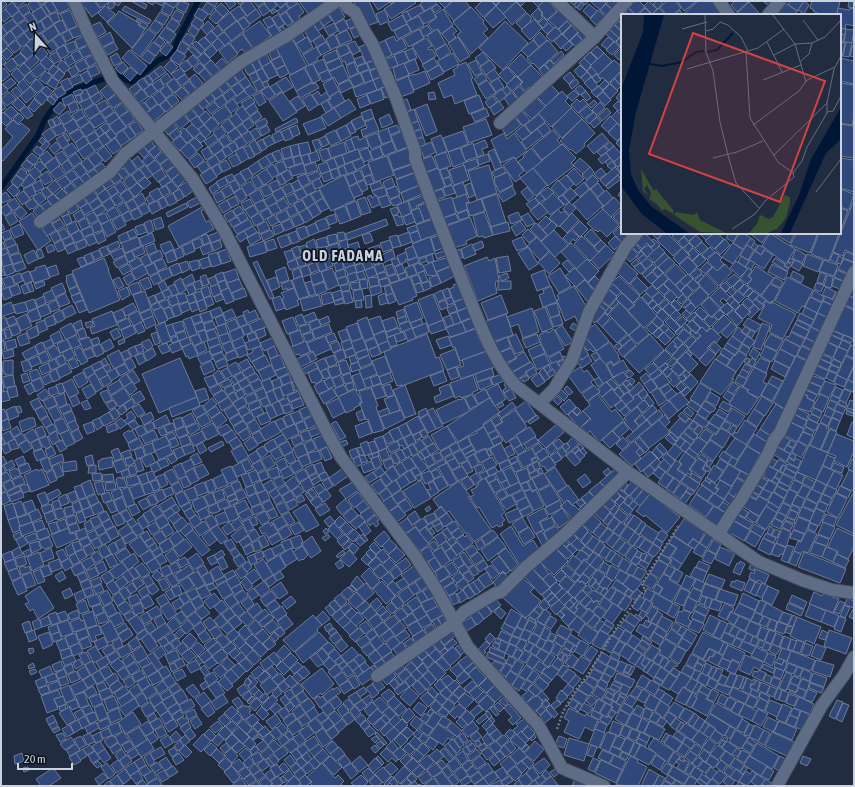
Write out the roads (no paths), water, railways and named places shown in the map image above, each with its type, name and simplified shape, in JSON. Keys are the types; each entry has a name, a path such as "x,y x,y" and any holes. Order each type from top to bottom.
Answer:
{"street":[{"path":"74,1 113,81 192,178 225,232 341,457 415,556 437,590 468,647 539,726 562,768 604,786"},
{"path":"40,222 110,172 124,154 241,62 288,35 337,1"},
{"path":"343,1 348,8 355,12 373,45 387,76 415,151 415,158 432,204 490,348 504,371 515,385 628,472 759,562 802,580 832,590 854,593"},
{"path":"557,1 595,38"},
{"path":"500,123 595,38 627,1"},
{"path":"719,1 728,14"},
{"path":"769,14 780,1"},
{"path":"540,403 554,389 572,360 589,312 626,246 636,234"},
{"path":"718,534 742,500 768,454 774,440 780,432 854,272"},
{"path":"377,676 454,623 464,612 496,593 501,592 526,567 564,535 628,472"},
{"path":"777,786 822,705 844,675 854,657"}],"waterway":[{"path":"113,75 131,82 159,60 167,56 175,48 198,1"},
{"path":"1,188 38,135 45,119 58,101 76,89 106,78"}],"district":[{"name":"OLD FADAMA","path":"343,255"}]}
